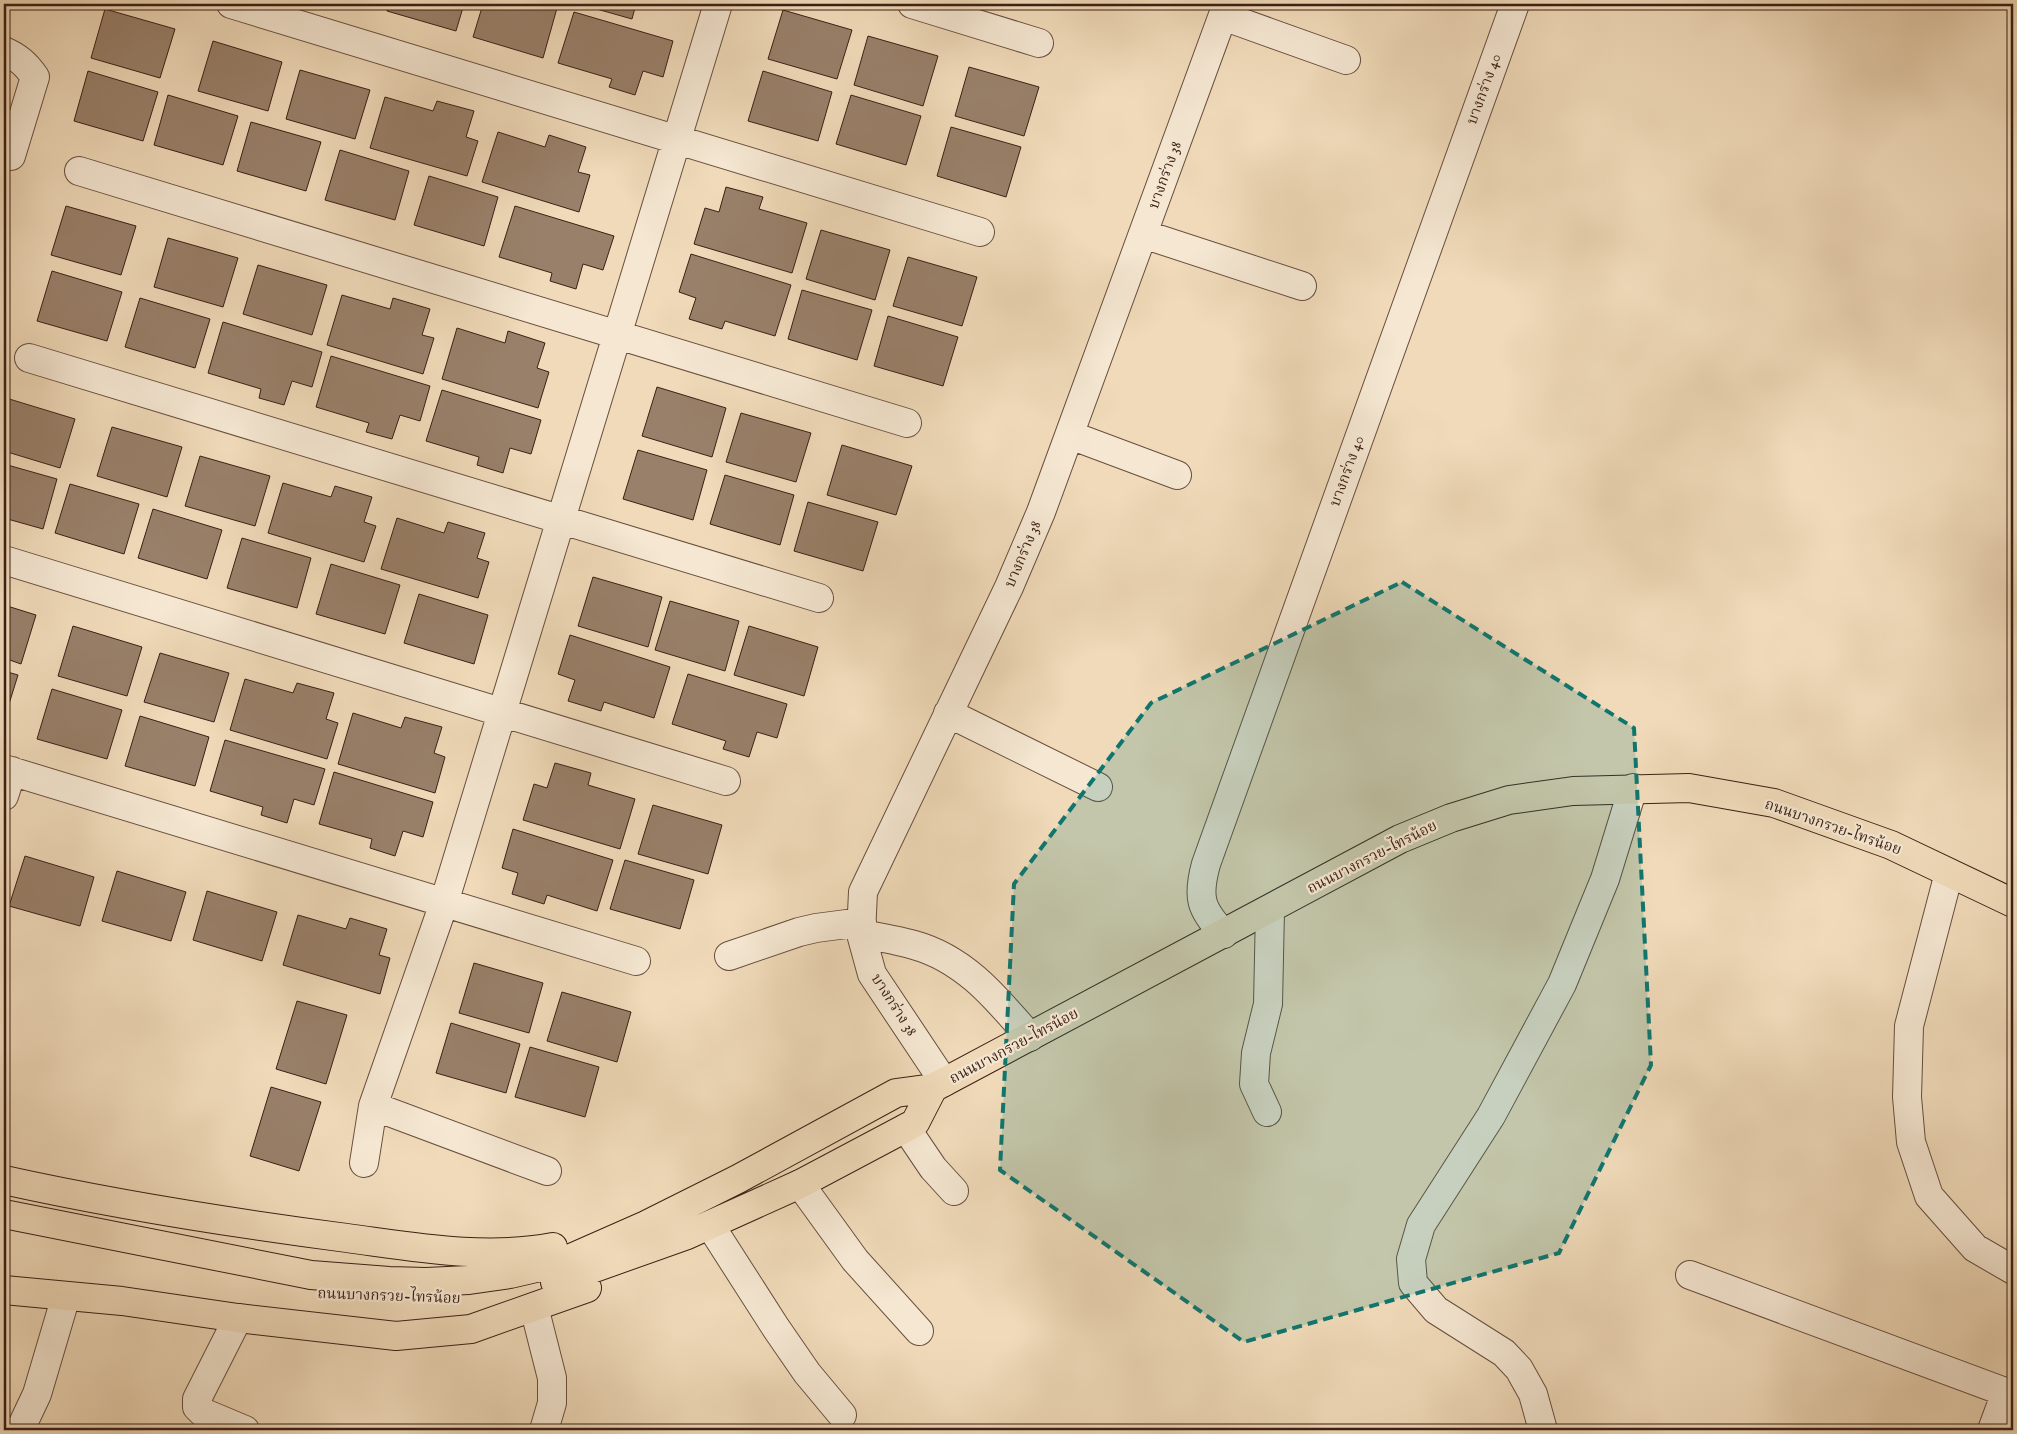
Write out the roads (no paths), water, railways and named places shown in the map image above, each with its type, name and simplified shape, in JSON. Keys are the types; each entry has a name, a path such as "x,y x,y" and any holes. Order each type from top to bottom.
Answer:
{"main road":[{"name":"ถนนบางกรวย-ไทรน้อย","path":"4,1232 308,1293 349,1298 471,1299 514,1293 565,1270 896,1093 939,1085 1400,839 1450,818 1509,800 1573,791 1689,788 1774,803 1891,845 2013,903"},
{"name":"ถนนบางกรวย-ไทรน้อย","path":"4,1214 311,1275 351,1279 426,1282 469,1280 510,1274 565,1270 698,1230 800,1184 915,1123 939,1085"},
{"path":"4,1180 52,1191 251,1225 425,1248 491,1254 528,1252 566,1245 624,1224 673,1201 738,1179"},
{"path":"4,1290 122,1301 238,1318 396,1336 471,1329 597,1285 644,1262 698,1230"}],"street":[{"path":"231,4 980,232"},
{"path":"364,1163 373,1106 444,902 718,4"},
{"path":"912,4 1039,43"},
{"name":"บางกร่าง 40","path":"1224,934 1205,911 1201,897 1202,880 1206,864 1515,4"},
{"path":"1225,10 1346,60"},
{"name":"บางกร่าง 38","path":"939,1085 872,974 862,928 863,892 1009,587 1041,512 1225,10"},
{"path":"4,51 16,56 28,66 34,77 11,156"},
{"path":"79,171 907,423"},
{"path":"1143,234 1302,286"},
{"path":"29,358 819,598"},
{"path":"1070,435 1177,475"},
{"path":"4,560 726,781"},
{"path":"948,712 1098,787"},
{"path":"6,779 444,902 636,961"},
{"path":"1543,1430 1534,1394 1519,1369 1504,1353 1436,1310 1413,1283 1411,1259 1421,1225 1491,1116 1562,984 1605,879 1633,788"},
{"path":"1949,873 1909,1026 1907,1097 1911,1142 1929,1196 1976,1248 2013,1270"},
{"path":"1267,1112 1254,1084 1256,1052 1268,1004 1270,910"},
{"path":"729,956 816,928 862,928 916,945 952,961 980,982 1030,1037"},
{"path":"373,1106 547,1171"},
{"path":"906,1128 933,1168 954,1191"},
{"path":"800,1184 855,1260 919,1331"},
{"path":"698,1230 776,1328 807,1374 842,1415"},
{"path":"1690,1276 2010,1393 1992,1430"},
{"path":"20,1430 38,1394 66,1296"},
{"path":"534,1307 552,1378 552,1403 544,1430"},
{"path":"238,1318 198,1399 198,1407 202,1412 245,1430"}]}
